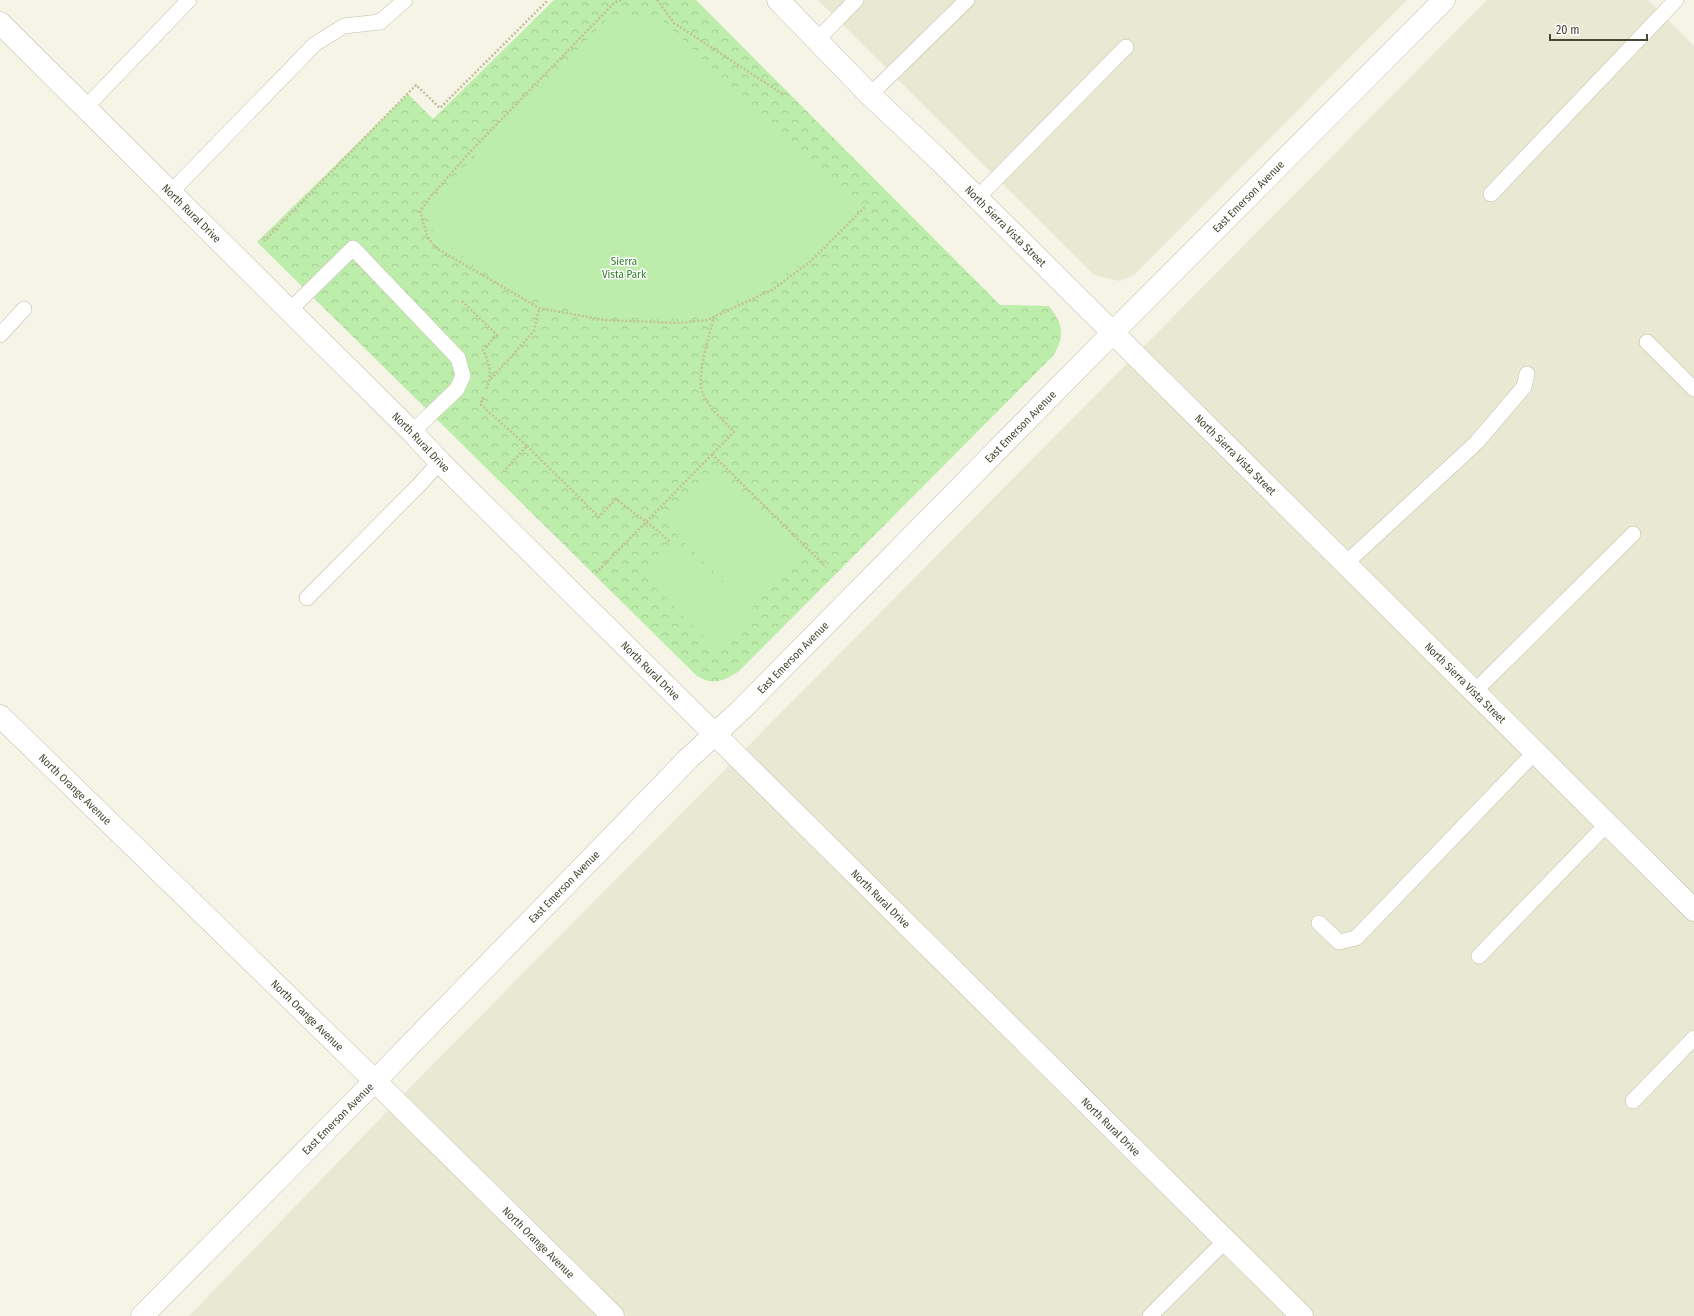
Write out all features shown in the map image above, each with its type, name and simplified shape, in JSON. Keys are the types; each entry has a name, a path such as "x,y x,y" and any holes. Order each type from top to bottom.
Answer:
{"street":[{"name":"North Sierra Vista Street","path":"778,0 870,95 938,159 1694,910"},
{"name":"East Emerson Avenue","path":"142,1316 375,1081 688,760 716,735 1444,0"},
{"name":"North Rural Drive","path":"0,23 170,193 290,310 440,462 1302,1316"},
{"name":"North Orange Avenue","path":"0,716 375,1081 612,1316"}],"lane":[{"path":"85,108 189,0"},
{"path":"170,193 315,44 344,26 380,22 405,0"},
{"path":"817,40 856,0"},
{"path":"870,95 967,0"},
{"path":"1491,194 1676,0"},
{"path":"977,198 1126,47"},
{"path":"290,310 353,248 458,358 463,376 457,389 412,432"},
{"path":"0,335 24,309"},
{"path":"1647,342 1694,389"},
{"path":"1345,564 1476,443 1524,386 1527,374"},
{"path":"307,598 440,462"},
{"path":"1475,691 1633,534"},
{"path":"1320,923 1339,942 1356,938 1535,752"},
{"path":"1479,956 1607,824"},
{"path":"1633,1101 1694,1038"},
{"path":"1150,1316 1226,1240"}],"path":[{"path":"264,241 416,85 440,108 548,0"},
{"path":"621,0 615,2 469,153 420,211 427,236 436,248 540,308 604,320 678,323 707,320 772,290 810,262 865,207"},
{"path":"657,0 674,24 784,95"},
{"path":"462,301 496,336 483,350 489,363 491,379"},
{"path":"540,308 534,331 491,379 480,404 527,446 600,517 616,499 670,542"},
{"path":"596,573 734,432 712,408 703,394 700,378 714,316"},
{"path":"504,471 527,446"},
{"path":"712,454 826,567"}],"shaded area":[{"path":"818,0 1407,0 1134,275 1120,281 1094,275"},
{"path":"1487,0 1648,0 1694,46 1694,1316 189,1316 438,1059"}],"green space":[{"name":"Sierra Vista Park","path":"554,0 696,0 1000,305 1049,306 1060,325 1061,337 1052,357 738,672 723,680 714,682 697,676 257,242 408,94 433,119"},
{"path":"610,16 659,17 713,69 858,201 857,212 827,242 793,269 759,290 721,308 692,318 655,319 598,316 558,306 520,294 476,267 436,235 430,226 427,206"},
{"path":"716,470 802,557 751,609 664,522"},
{"path":"678,544 751,617 718,650 645,577"}]}
